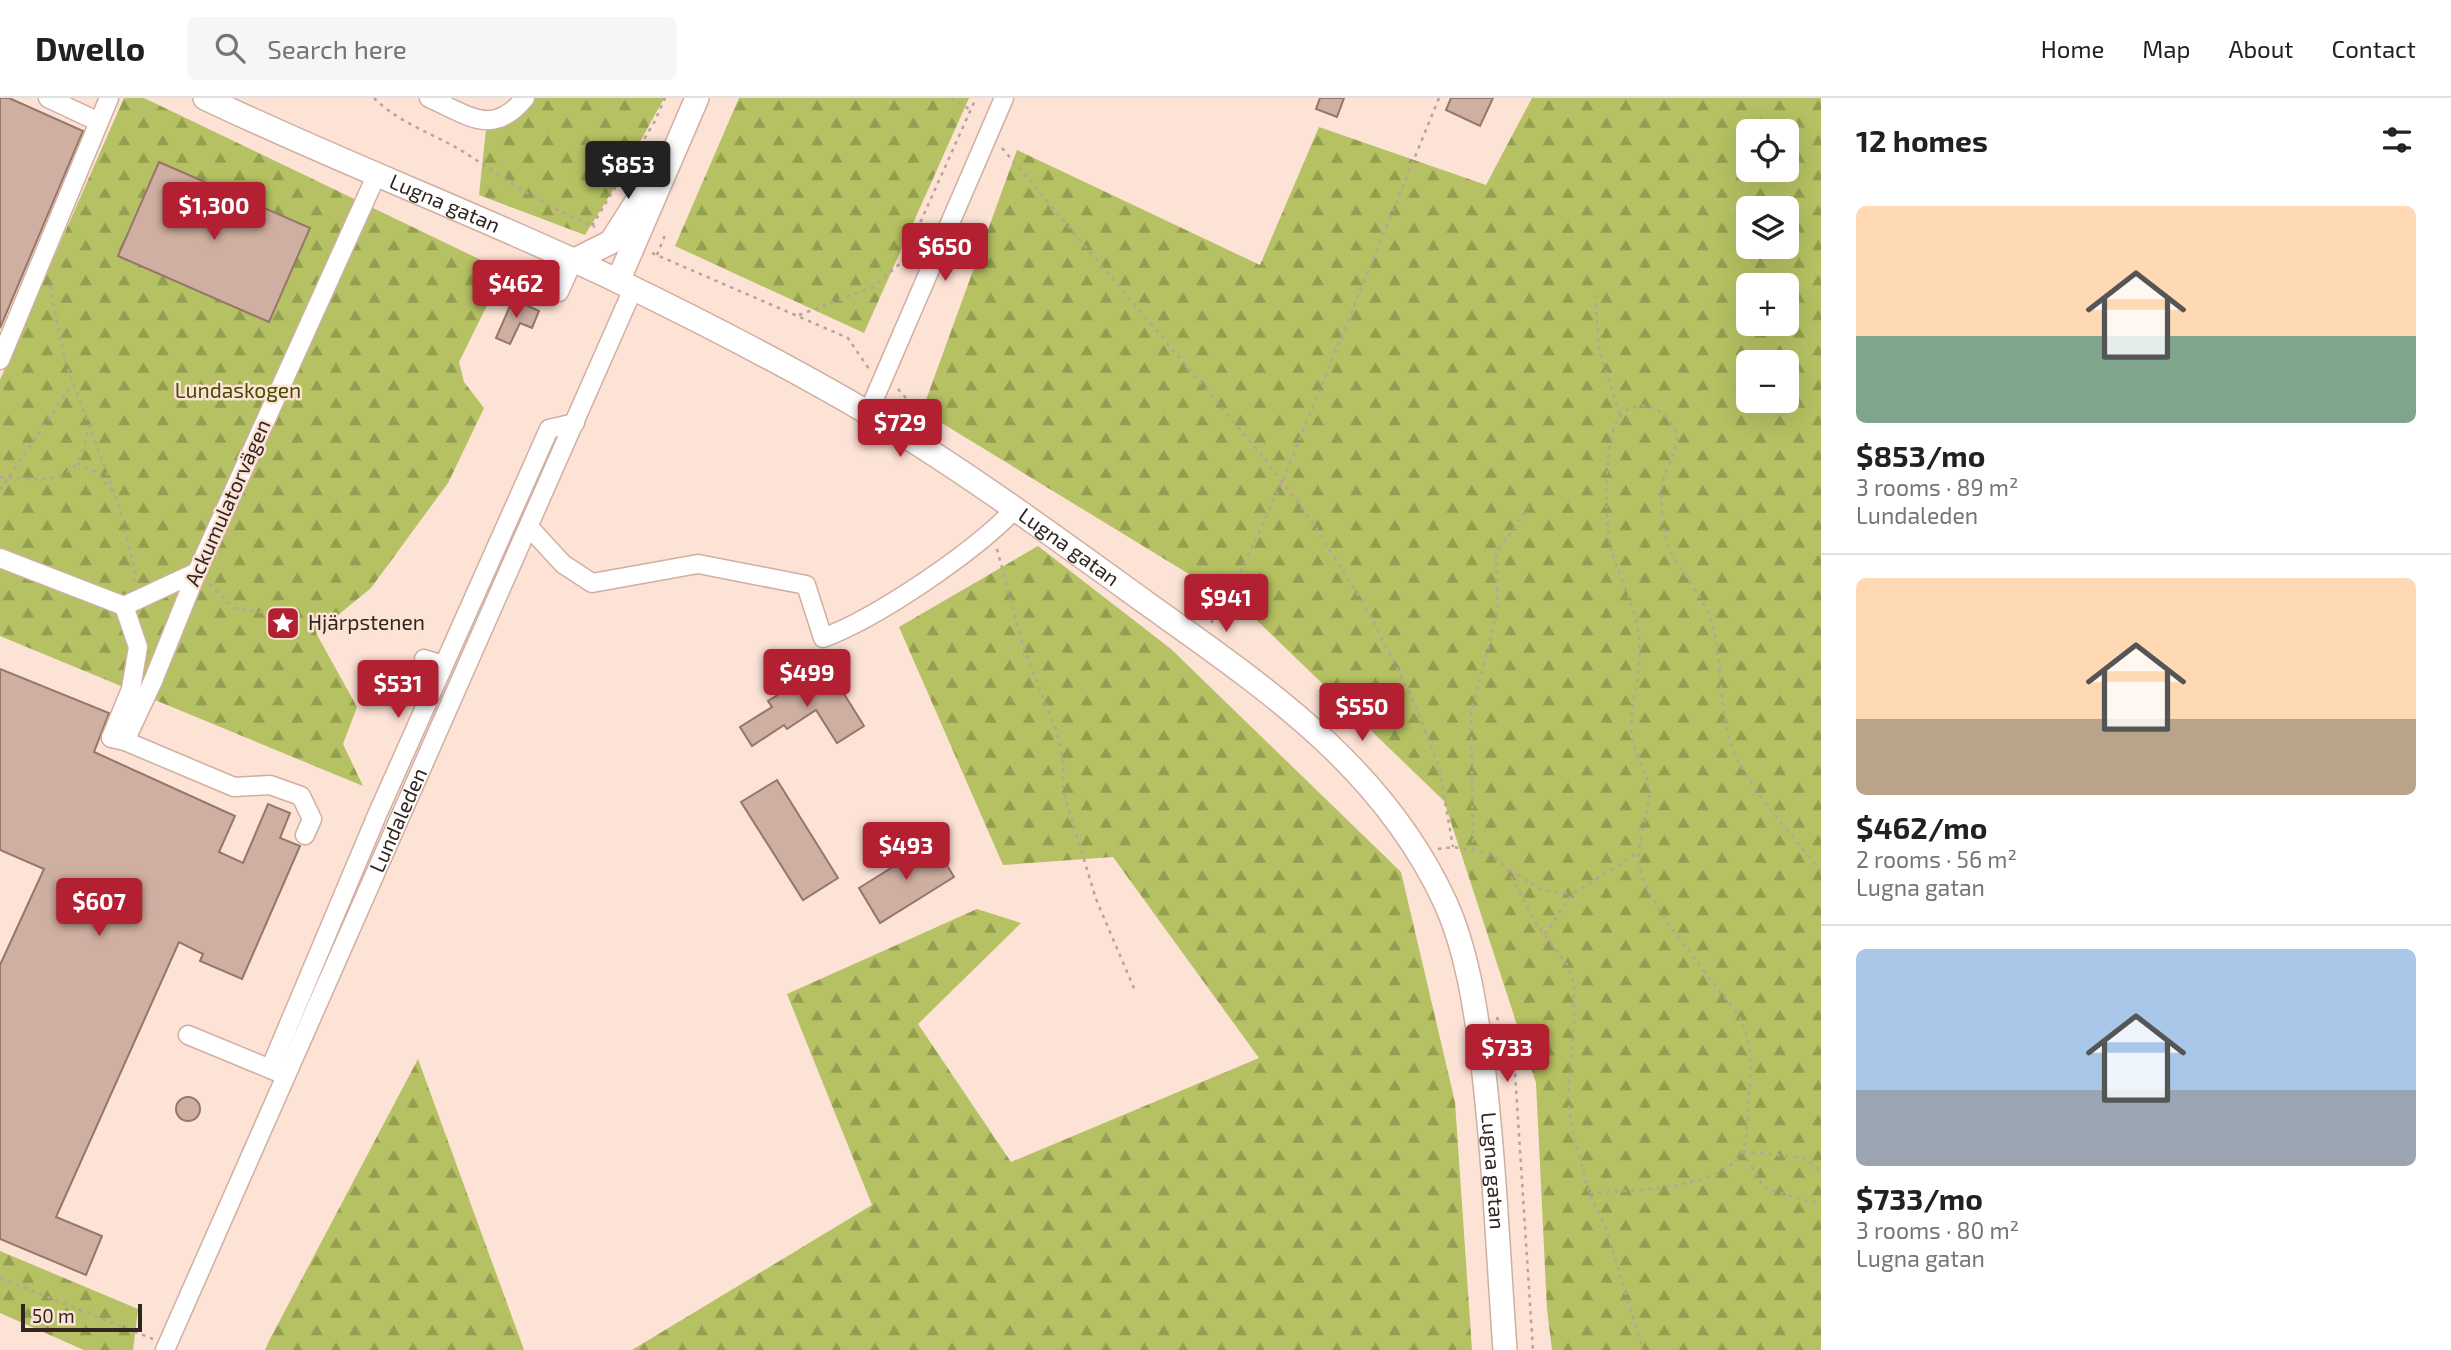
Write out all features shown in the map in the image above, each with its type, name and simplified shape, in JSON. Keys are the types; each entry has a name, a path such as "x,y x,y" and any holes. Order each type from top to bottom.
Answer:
{"main road":[{"name":"Lundaleden","path":"626,285 679,137 697,98"},
{"name":"Lugna gatan","path":"215,100 626,285 868,413 1015,509 1199,641 1299,716 1343,755 1404,830 1447,908 1466,966 1488,1103 1505,1350"},
{"name":"Lundaleden","path":"573,261 611,242 617,236 667,149 679,137"}],"street":[{"path":"48,98 99,122"},
{"path":"0,359 109,98"},
{"path":"429,98 479,120 499,121 512,113 525,98"},
{"path":"868,413 1004,98"},
{"name":"Ackumulatorvägen","path":"125,741 153,681 197,572 377,174"},
{"path":"511,273 557,296 573,261"},
{"name":"Lundaleden","path":"166,1347 278,1072 575,423 626,285"},
{"path":"188,1035 278,1072 443,665 549,429 575,423"},
{"path":"529,527 563,564 592,583 698,564 806,585 823,638 846,629 888,603 993,532 1015,509"},
{"path":"0,558 124,606 197,572"},
{"path":"124,606 138,647 131,689 111,738 125,741 234,787 270,785 301,796 312,819 305,835"},
{"path":"424,659 443,665"}],"path":[{"path":"374,98 391,115 465,153 520,189 592,226 655,121 665,98"},
{"path":"951,98 970,110"},
{"path":"799,315 873,287 903,261 976,98"},
{"path":"1199,641 1227,598 1282,482 1439,98"},
{"path":"988,138 1008,152 1313,523 1370,615 1414,702 1439,767 1452,847"},
{"path":"665,234 656,255 848,338 866,368 903,394 914,419"},
{"path":"50,284 72,384 90,424 115,495 136,575 124,606"},
{"path":"1595,295 1599,350 1620,416"},
{"path":"0,490 72,384"},
{"path":"1589,1194 1675,1187 1730,1165 1743,1151 1752,1076 1751,1057 1742,1022 1666,919 1642,878 1638,853 1649,792 1645,771 1630,730 1640,677 1639,634 1631,597 1610,544 1607,479 1614,425 1625,411 1645,405 1656,408 1671,423 1676,433 1675,450 1662,485 1665,537 1671,552 1702,597 1712,624 1730,742 1746,774 1821,872"},
{"path":"0,477 40,479 63,475 77,463 90,424"},
{"path":"77,463 97,473 115,495"},
{"path":"1473,850 1471,713 1497,610 1496,553 1529,507"},
{"path":"993,532 1018,630 1057,733 1063,758 1063,790 1096,899 1136,993"},
{"path":"197,572 234,608 265,613"},
{"path":"1430,841 1436,850 1452,847 1493,854 1507,869 1545,935 1567,965 1574,983 1568,1097 1589,1194 1605,1226 1643,1350"},
{"path":"1545,935 1572,894 1638,853"},
{"path":"1507,869 1542,890 1572,894"},
{"path":"1493,1008 1508,1043 1515,1073 1532,1350"},
{"path":"1743,1151 1803,1158 1821,1170"},
{"path":"1743,1151 1765,1188 1810,1202 1821,1200"},
{"path":"0,1278 166,1347"}],"green space":[{"name":"Lundaskogen","path":"124,98 144,98 504,271 459,362 464,382 484,408 448,483 371,588 316,633 357,707 343,744 363,786 0,636 0,380"},
{"path":"528,98 664,98 618,182 585,235 479,195 487,120"},
{"path":"739,98 969,98 864,333 675,246"},
{"path":"1532,98 1821,98 1821,1350 1552,1350 1547,1309 1536,1083 1444,801 1243,607 922,411 1017,150 1260,265 1319,127 1486,185"},
{"path":"1038,546 1171,649 1401,872 1455,1102 1472,1350 632,1350 872,1205 787,994 977,909 1021,923 918,1024 1011,1162 1259,1058 1113,857 1003,865 899,627"},
{"path":"418,1059 524,1350 265,1350 269,1341"},
{"path":"0,1251 138,1309 133,1350 84,1350 0,1313"}],"building":[{"path":"0,98 9,98 83,131 0,328"},
{"path":"1320,98 1344,98 1337,117 1316,109"},
{"path":"1451,98 1493,98 1480,126 1446,110"},
{"path":"159,162 310,228 269,322 118,256"},
{"path":"513,299 539,311 532,328 520,323 510,344 496,338"},
{"path":"826,665 864,726 837,743 816,710 787,729 784,725 752,746 740,727 772,707 768,701"},
{"path":"0,669 109,713 94,752 235,816 219,852 243,863 268,804 290,813 280,838 300,846 242,979 200,961 203,954 179,942 56,1217 102,1236 86,1275 0,1239 0,965 44,869 0,850"},
{"path":"777,780 838,878 803,900 741,802"},
{"path":"933,842 954,877 880,923 859,888"},
{"path":"188,1097 196,1101 200,1109 196,1117 188,1121 180,1117 176,1109 180,1101"}],"place":[{"name":"Hjärpstenen","path":"283,623"}]}
